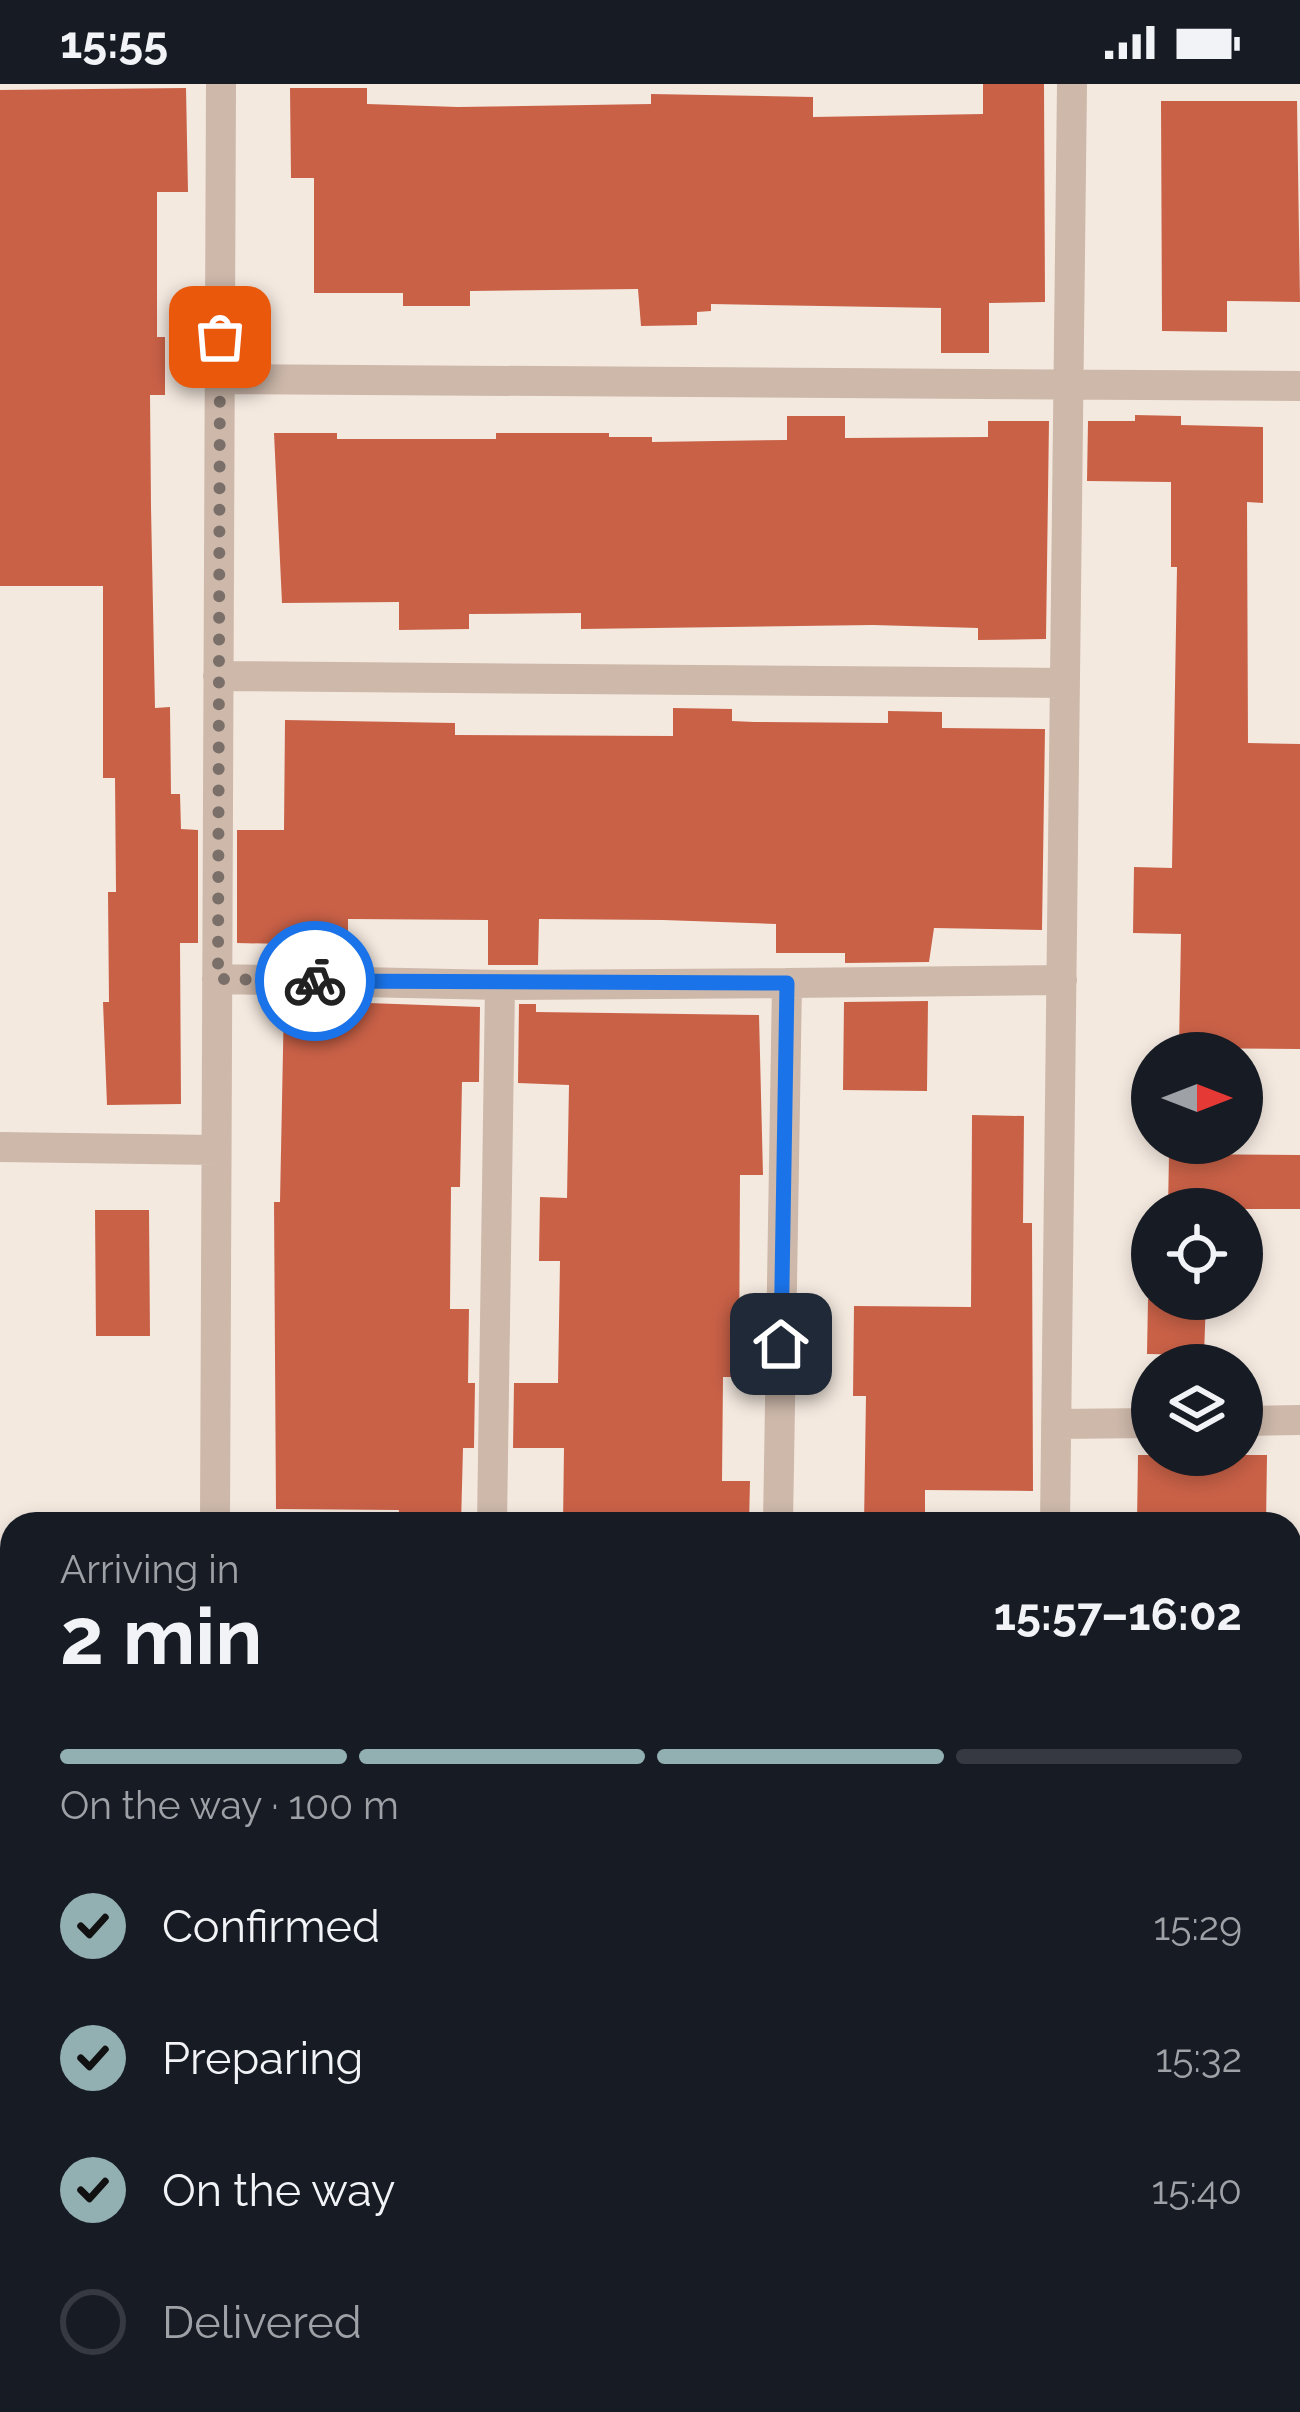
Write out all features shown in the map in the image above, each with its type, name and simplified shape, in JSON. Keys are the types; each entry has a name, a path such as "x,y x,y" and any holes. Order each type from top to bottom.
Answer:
{"street":[{"path":"215,1512 221,84"},
{"path":"1055,1512 1072,84"},
{"path":"219,379 1300,386"},
{"path":"218,676 1065,683"},
{"path":"218,979 500,986 1062,980"},
{"path":"778,1512 787,983"},
{"path":"492,1512 500,986"},
{"path":"0,1147 217,1150"},
{"path":"1263,1421 1300,1420"},
{"path":"1057,1424 1131,1423"}],"building":[{"path":"983,84 1044,84 1045,302 989,303 989,353 941,353 941,308 711,304 711,311 697,312 697,325 641,326 638,289 470,291 470,306 403,306 403,293 314,293 314,178 291,178 290,88 367,88 367,104 458,107 651,104 651,94 813,97 813,117 983,114"},
{"path":"186,88 188,192 157,192 157,337 165,337 165,395 150,395 151,507 155,708 170,707 171,794 180,794 181,829 198,830 198,943 180,943 181,1104 107,1105 103,1002 109,1002 108,892 116,892 115,778 103,778 103,586 0,586 0,90"},
{"path":"1161,101 1297,101 1300,302 1227,301 1227,332 1162,331"},
{"path":"1135,415 1181,416 1181,425 1263,427 1263,503 1247,502 1248,743 1300,744 1300,1049 1263,1049 1263,1032 1179,1032 1181,934 1133,933 1134,867 1172,868 1177,567 1171,567 1171,482 1087,481 1088,421 1135,421"},
{"path":"787,416 845,416 845,438 988,437 988,421 1049,421 1046,639 978,640 978,628 873,625 581,629 581,613 469,614 469,629 399,630 399,602 282,603 274,433 337,433 337,439 609,433 609,437 652,437 652,442 787,440"},
{"path":"673,708 732,709 732,721 754,722 888,723 888,711 942,712 942,728 1045,729 1042,930 934,928 929,962 845,963 845,953 776,953 776,924 663,920 539,919 538,965 488,965 488,920 348,919 348,962 284,961 285,944 237,943 237,830 284,830 285,720 455,723 455,735 673,736"},
{"path":"284,1000 480,1007 479,1082 462,1082 460,1187 451,1187 450,1309 469,1309 468,1383 475,1383 474,1448 463,1448 461,1512 276,1509 274,1202 280,1202"},
{"path":"928,1001 927,1091 843,1090 844,1002"},
{"path":"519,1004 536,1004 536,1012 759,1015 763,1175 740,1175 739,1377 723,1377 722,1481 750,1481 749,1512 563,1512 564,1448 513,1448 514,1383 558,1383 560,1261 539,1261 540,1197 567,1198 569,1085 518,1083"},
{"path":"972,1115 1024,1116 1023,1223 1032,1223 1033,1491 925,1490 925,1512 864,1512 866,1396 853,1396 854,1306 971,1307"},
{"path":"1263,1155 1300,1155 1300,1209 1263,1209 1263,1188 1168,1188 1169,1164 1263,1164"},
{"path":"95,1210 149,1210 150,1336 96,1336"},
{"path":"1148,1320 1205,1320 1204,1344 1147,1344"},
{"path":"1263,1455 1267,1455 1266,1512 1137,1512 1138,1476 1263,1476"}],"way so far":[{"path":"220,337 218,979 315,981"}],"route":[{"path":"315,981 500,986 787,983 781,1344"}]}
